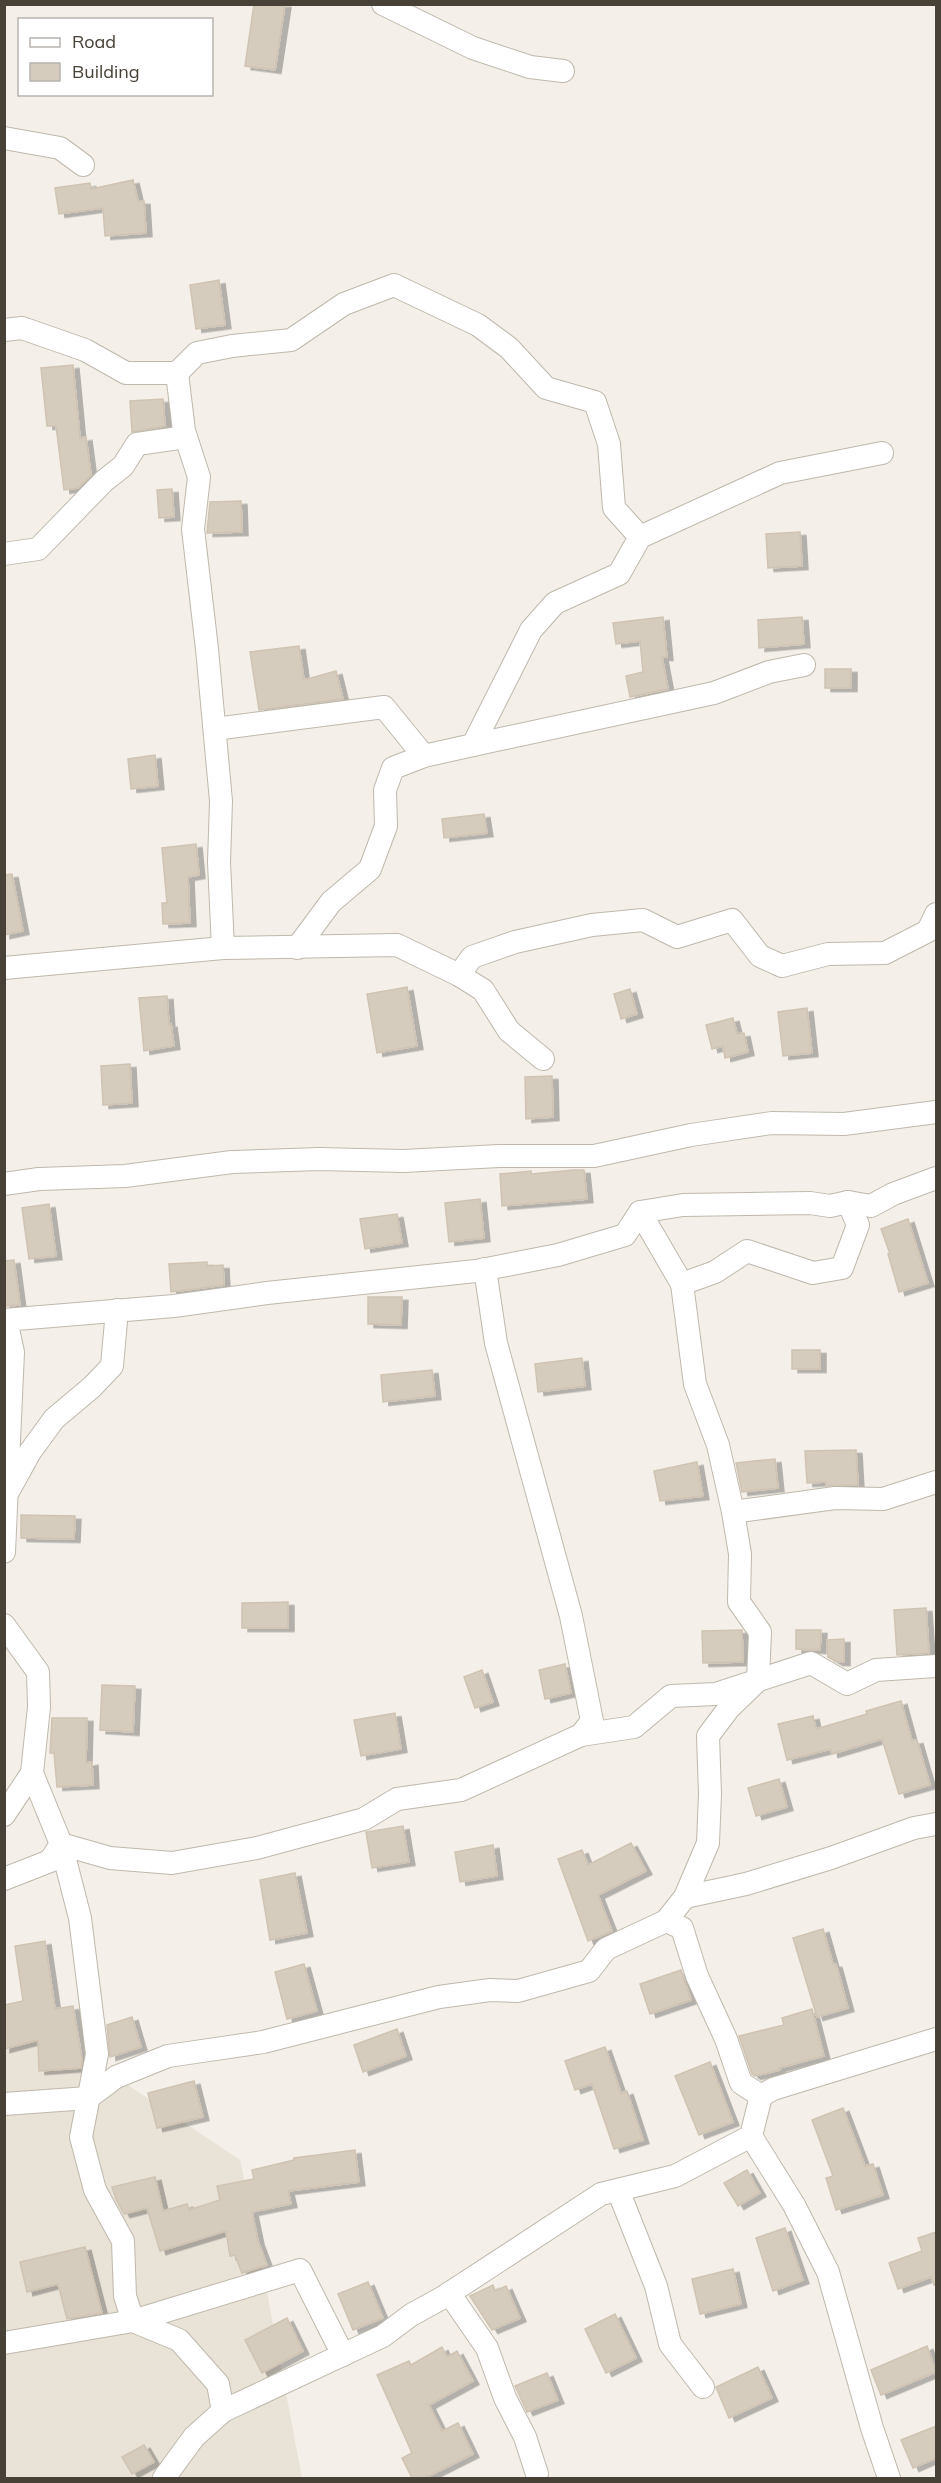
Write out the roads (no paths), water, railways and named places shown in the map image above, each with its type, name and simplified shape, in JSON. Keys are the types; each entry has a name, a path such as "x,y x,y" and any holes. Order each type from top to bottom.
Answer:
{"street":[{"path":"383,4 473,48 530,67 563,71"},
{"path":"4,138 60,148 82,165"},
{"path":"4,330 22,328 85,350 126,373 177,373 197,353 232,346 291,340 344,304 394,285 478,325 509,348 546,387 595,402 609,444 614,508 639,537"},
{"path":"177,373 186,437 198,477 193,529 221,801 219,862 223,948"},
{"path":"4,554 38,549 104,481 123,466 137,444 186,437"},
{"path":"473,745 531,630 555,603 619,574 639,537 780,473 882,453"},
{"path":"297,948 331,902 370,869 386,826 385,790 393,768 424,756 714,693 769,672 804,665"},
{"path":"215,729 384,707 424,756"},
{"path":"459,975 472,957 515,942 592,925 644,920 677,938 732,920 759,956 782,966 828,954 885,953 928,932 936,914"},
{"path":"4,968 223,948 397,945 459,975 483,990 509,1031 543,1059"},
{"path":"4,1184 39,1179 125,1176 232,1162 404,1161 499,1156 594,1156 691,1135 772,1123 844,1125 936,1112"},
{"path":"4,1552 13,1352 5,1320 117,1310 485,1269 558,1255 625,1235 640,1212 683,1204 810,1203 830,1206 848,1202 871,1206 893,1194 936,1178"},
{"path":"682,1284 715,1272 747,1251 813,1273 842,1268 858,1225 848,1202"},
{"path":"4,2104 88,2098 116,2077 168,2056 263,2042 439,1997 490,1990 518,1991 589,1971 606,1949 666,1921 685,1897 708,1843 710,1794 708,1736 729,1708 758,1680 760,1632 739,1602 740,1554 733,1512 718,1445 695,1384 682,1284 640,1212"},
{"path":"485,1269 496,1343 571,1616 592,1721 581,1735"},
{"path":"7,1494 30,1452 54,1419 93,1387 112,1366 117,1310"},
{"path":"733,1512 835,1498 884,1499 936,1482"},
{"path":"4,1625 38,1672 39,1707 32,1773 4,1815"},
{"path":"62,1844 110,1858 172,1863 257,1848 364,1819 397,1799 461,1790 581,1735 634,1727 671,1696 716,1694 811,1663 847,1684 876,1670 936,1666"},
{"path":"32,1773 62,1844 80,1918 97,2054 81,2138 96,2190 123,2241 125,2296 133,2321 179,2340 218,2384 223,2411"},
{"path":"685,1897 746,1884 831,1858 914,1828 936,1824"},
{"path":"4,1879 50,1861 62,1844"},
{"path":"666,1921 682,1929 697,1976 726,2038 741,2084 761,2096"},
{"path":"889,2478 872,2428 828,2272 794,2205 751,2136 761,2096 773,2089 936,2039"},
{"path":"164,2478 194,2437 223,2411 382,2336 411,2315 449,2293 601,2194 675,2176 751,2136"},
{"path":"618,2190 656,2286 670,2344 703,2387"},
{"path":"4,2343 133,2321 300,2270 344,2355"},
{"path":"449,2293 487,2348 505,2398 525,2437 537,2474"}]}
